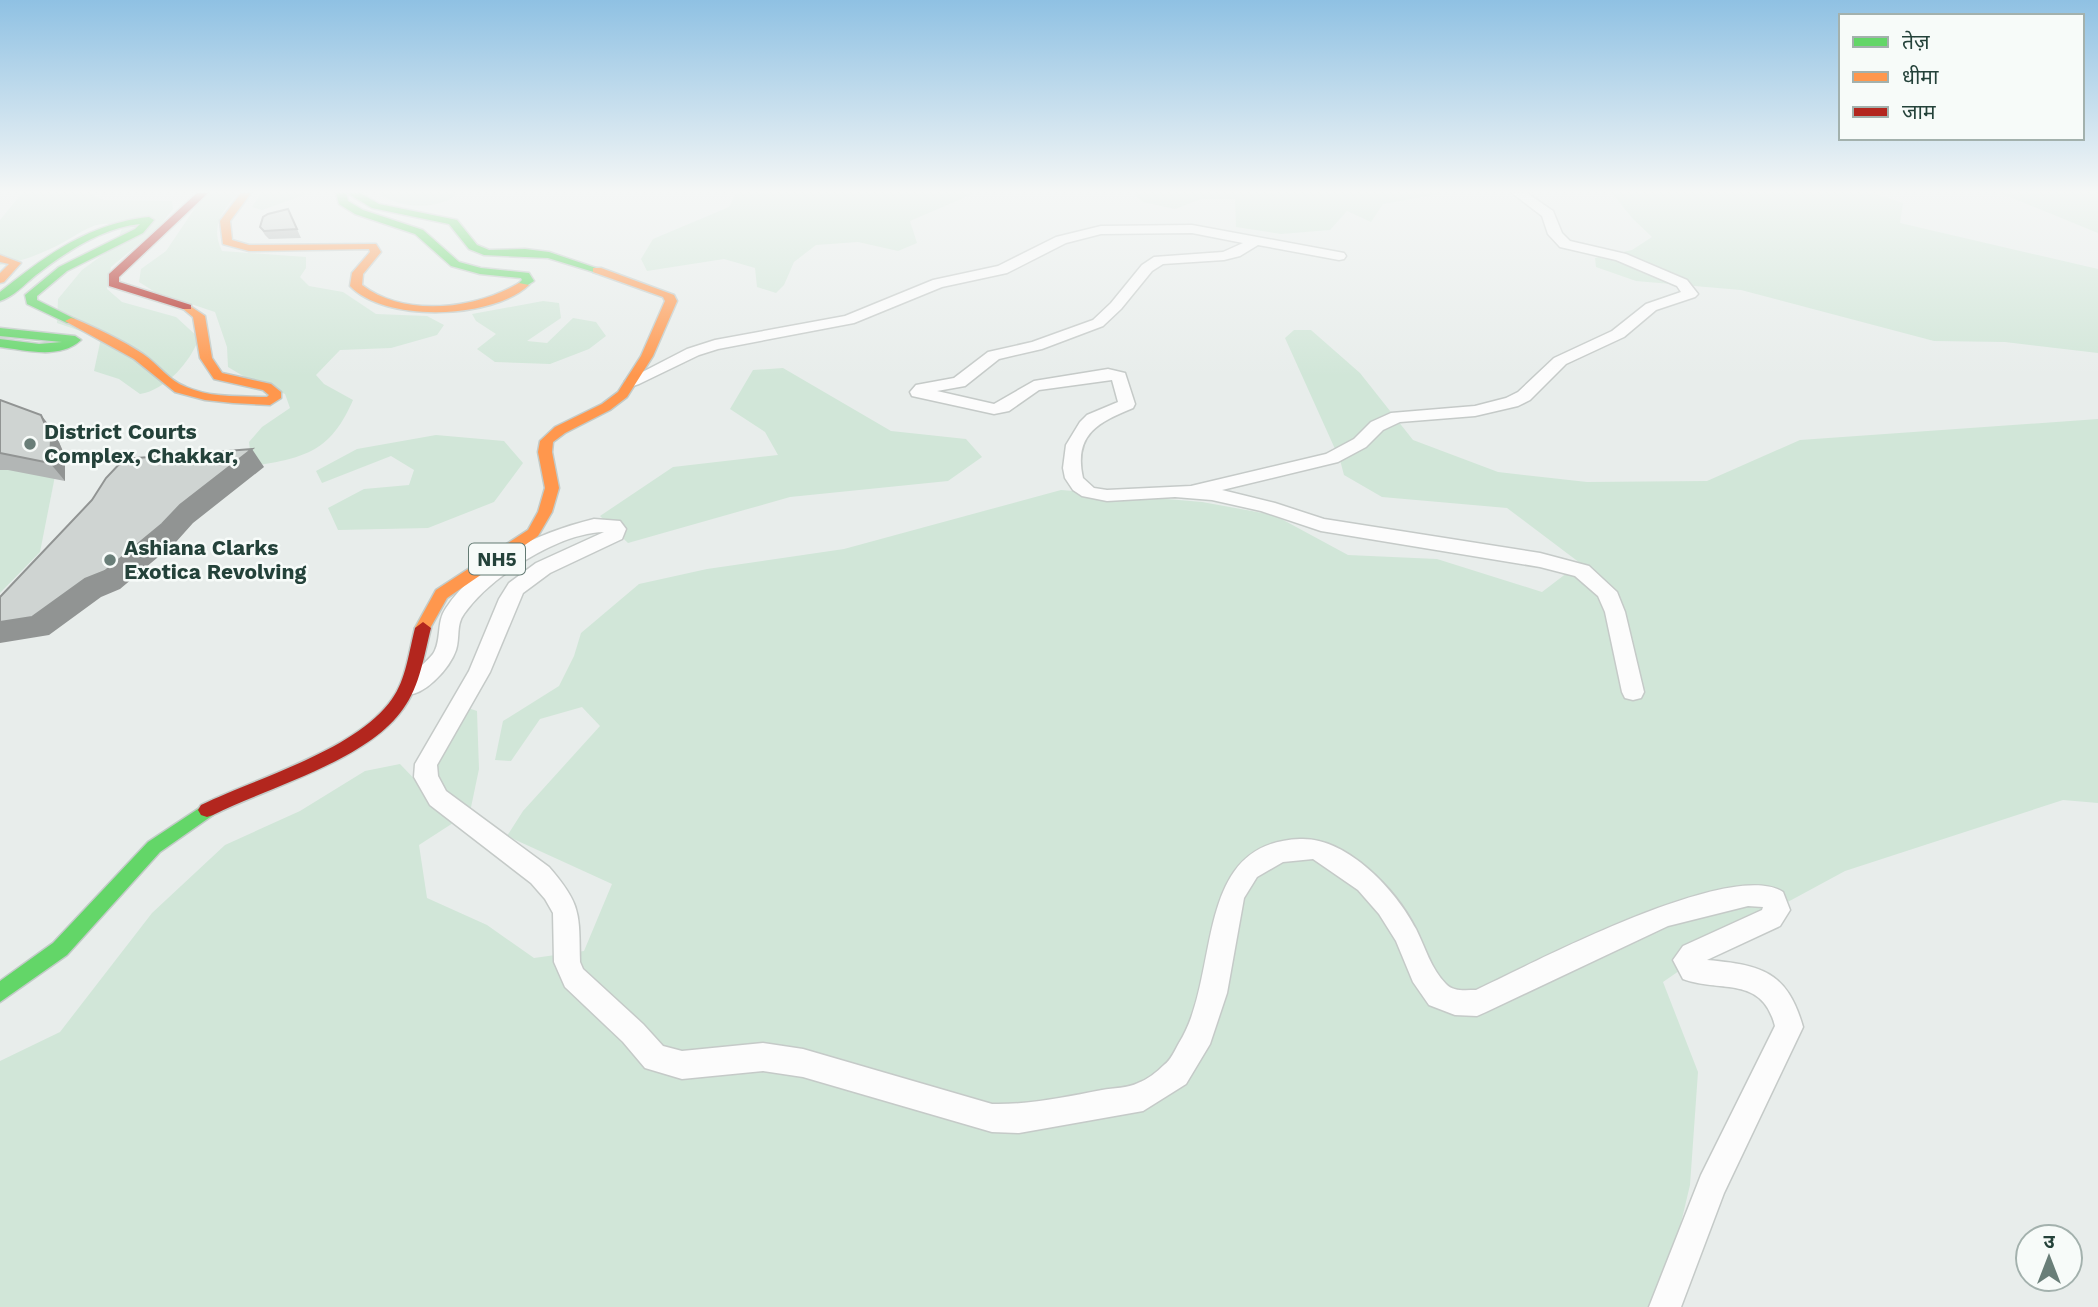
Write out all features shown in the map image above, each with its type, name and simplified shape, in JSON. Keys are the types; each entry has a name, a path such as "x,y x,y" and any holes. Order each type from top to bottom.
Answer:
{"main road":[{"path":"0,298 61,254"},
{"path":"88,254 37,289 31,295 31,302 117,342 159,372 170,384 183,390 228,400 270,401 277,395 267,387 218,376 206,360 203,327 199,315 192,309 181,304 141,296 113,284 113,276 118,269 136,254"},
{"path":"374,254 358,273 356,286 365,296 380,302 427,306 470,305 509,295 528,281 528,276 524,275 483,271 454,263 445,254"},
{"name":"NH5","path":"0,993 36,969 66,943 146,852 177,829 229,798 352,744 388,718 406,692 415,648 432,606 441,594 516,547 533,533 541,521 552,488 552,472 544,450 547,441 556,432 611,405 633,381 671,301 668,295 541,254"},
{"path":"0,258 16,263 0,280"},
{"path":"0,332 75,340 71,345 57,348 0,343"}],"street":[{"path":"633,381 693,352 715,345 849,320 938,283 1002,270 1033,254"},
{"path":"1231,254 1159,260 1147,268 1116,306 1098,323 1036,346 994,355 959,382 918,391 994,409 1003,407 1034,386 1116,374 1122,378 1128,402 1095,417 1084,428 1073,453 1071,467 1076,481 1084,490 1097,494 1189,492 1332,458 1360,443 1377,426 1397,417 1475,411 1512,402 1524,396 1560,361 1618,334 1651,307 1690,294 1682,283 1608,254"},
{"path":"1329,254 1339,256"},
{"path":"1189,492 1290,513 1321,525 1540,560 1582,571 1607,592 1615,612 1633,692"},
{"path":"406,692 443,655 452,615 465,596 479,584 549,539 578,527 613,525 617,529 615,534 527,577 509,599 480,672 426,764 426,777 438,798 540,876 554,891 566,911 567,962 575,978 633,1033 655,1058 682,1065 763,1057 803,1063 992,1118 1019,1119 1143,1097 1176,1074 1200,1035 1214,993 1233,896 1248,869 1278,853 1315,849 1332,857 1367,882 1388,906 1406,935 1429,986 1438,996 1455,1002 1477,1003 1664,916 1748,895 1768,896 1777,905 1771,918 1692,954 1686,960 1692,970 1763,982 1777,996 1789,1027 1712,1186 1665,1307"}],"green space":[{"path":"0,254 40,254 16,262 0,265"},
{"path":"104,254 127,254 111,267 107,289 122,302 176,317 199,338 184,365 168,381 140,394 119,379 94,371 101,338 57,323 58,299 82,270"},
{"path":"162,254 264,254 306,257 306,268 300,277 309,286 343,292 376,314 427,316 444,325 437,335 391,348 340,350 316,375 324,384 353,400 337,429 327,440 306,454 259,465 251,459 249,442 262,427 290,408 285,394 253,382 228,367 227,347 215,312 155,292 139,282 141,269"},
{"path":"644,254 804,254 794,262 784,285 776,293 757,287 755,268 724,259 647,271 641,259"},
{"path":"1614,254 2033,254 2098,269 2098,353 2005,342 1934,341 1741,290 1636,281 1596,267 1595,258"},
{"path":"543,301 559,303 561,318 527,341 547,343 573,318 596,322 606,336 589,349 550,364 495,362 477,349 496,334 476,321 472,314"},
{"path":"1294,330 1311,330 1360,373 1413,440 1498,472 1587,482 1707,481 1800,440 2098,419 2098,803 2063,800 1845,871 1747,924 1663,982 1698,1072 1690,1185 1661,1307 0,1307 0,1061 60,1032 152,913 225,845 300,811 365,771 400,764 427,792 435,747 465,707 477,711 479,769 470,812 419,845 427,898 487,925 534,958 584,951 612,884 507,836 523,811 600,726 582,707 540,719 511,761 495,760 503,721 559,686 574,656 581,633 639,584 707,569 844,549 1061,490 1202,502 1274,515 1348,555 1437,559 1542,592 1580,563 1507,508 1382,497 1344,475 1340,460 1285,338"},
{"path":"783,368 891,431 966,439 982,457 948,481 790,497 628,543 600,516 673,467 778,455 765,432 730,409 753,370"},
{"path":"436,435 504,441 523,463 494,502 428,528 338,530 328,508 364,489 409,485 414,470 391,456 322,483 316,471 357,449"},
{"path":"0,464 55,476 40,552 0,593"}],"building":[{"path":"0,400 41,415 51,438 50,463 0,453"},
{"path":"252,449 180,505 162,524 105,571 85,579 32,617 0,622 0,597 92,500 106,478 124,459"}],"traffic: fast":[{"path":"0,298 59,254"},
{"path":"71,321 31,302 31,295 63,269 93,254"},
{"path":"444,254 455,264 480,271 525,275 528,281 523,285"},
{"path":"541,254 597,270"},
{"path":"0,332 75,340 67,345 49,348 0,343"},
{"path":"0,993 60,949 154,847 207,810"}],"traffic: slow":[{"path":"374,254 358,273 356,286 370,297 390,304 413,308 463,306 508,294 523,285"},
{"path":"0,258 16,263 0,280"},
{"path":"423,628 441,594 533,533 545,512 552,488 545,452 547,441 560,430 606,407 623,394 647,356 671,301 668,295 597,270"},
{"path":"71,321 128,349 180,390 205,397 233,400 270,401 277,395 267,387 218,376 206,358 199,316 187,307"}],"traffic: jam":[{"path":"137,254 113,276 113,284 187,307"},
{"path":"207,810 311,764 363,736 384,721 398,704 407,686 423,628"}],"place":[{"name":"District Courts Complex, Chakkar,","path":"30,444"},
{"name":"Ashiana Clarks Exotica Revolving","path":"110,560"}]}
